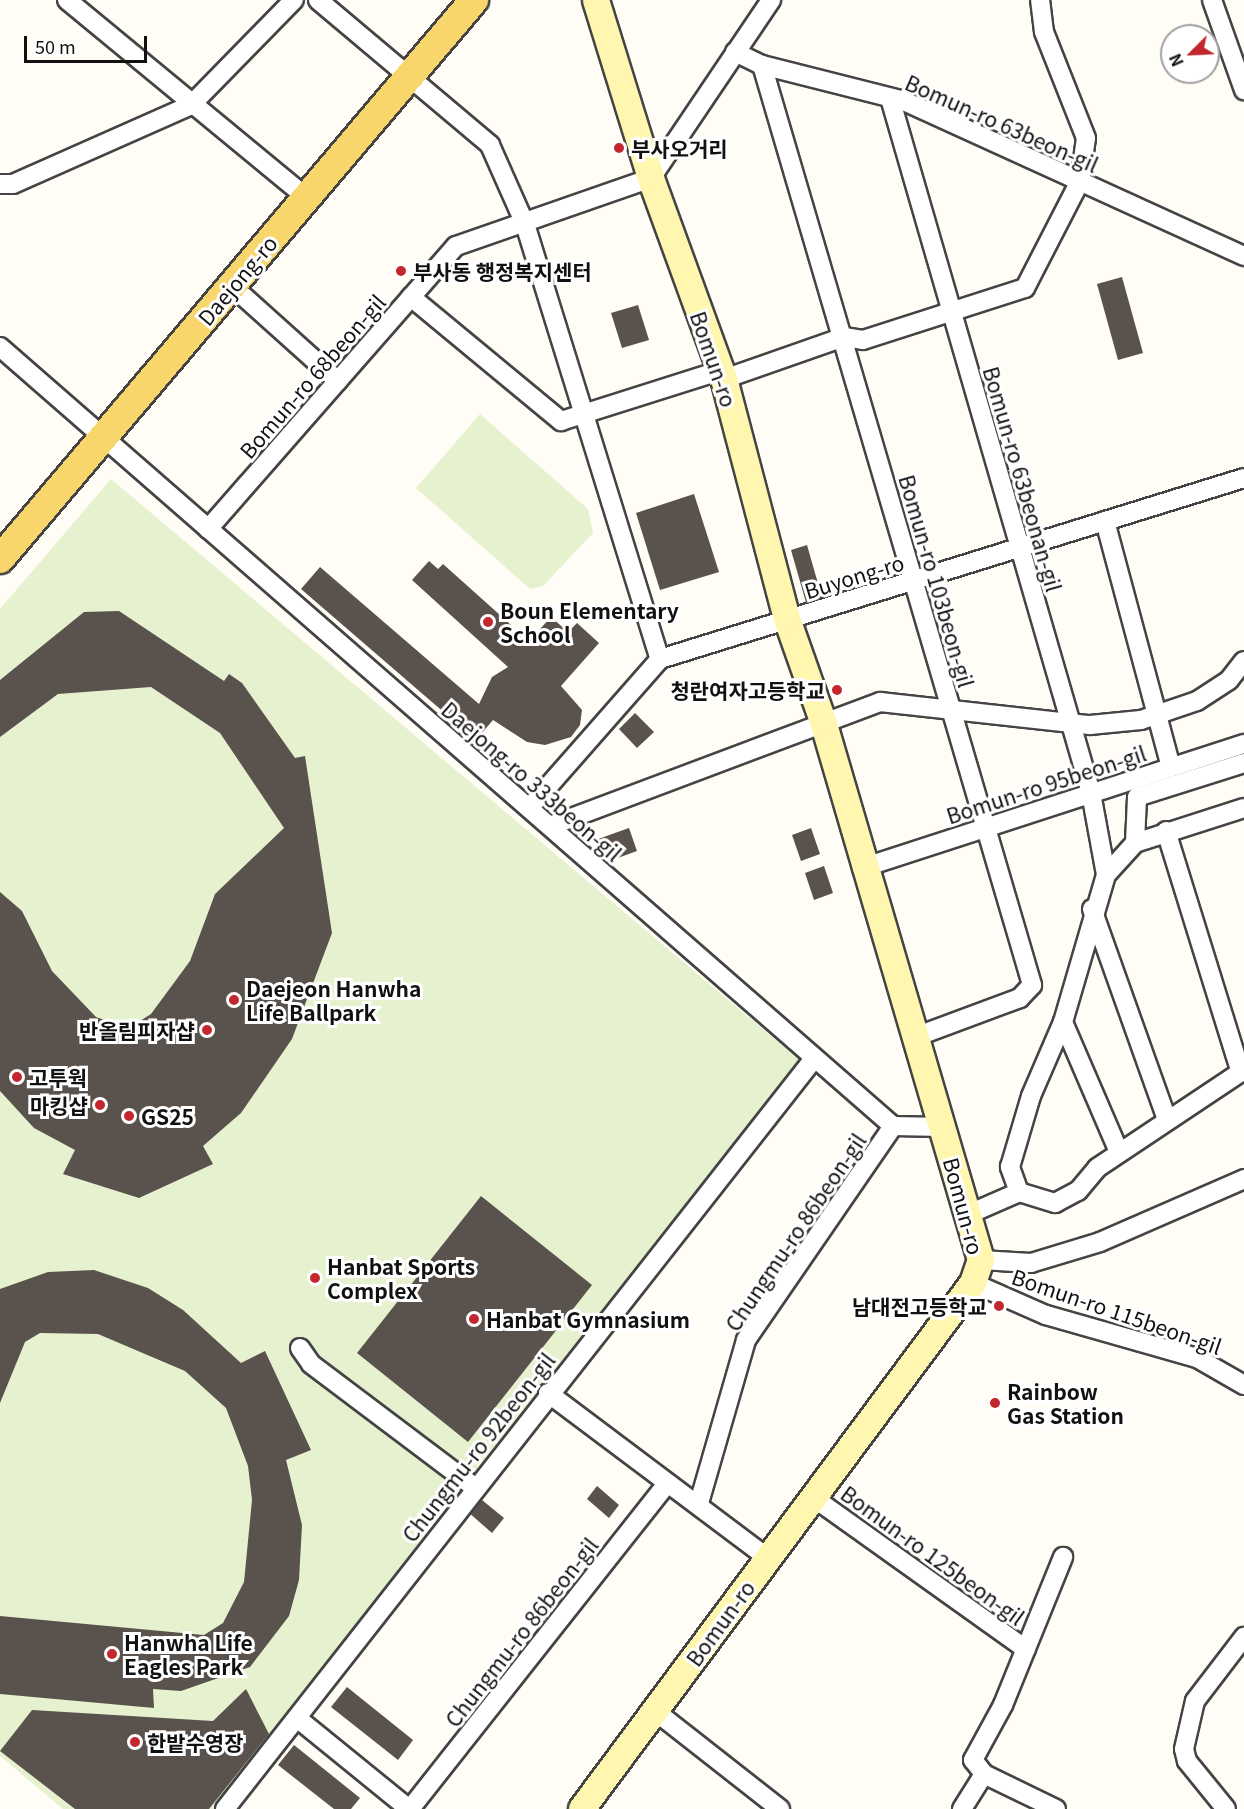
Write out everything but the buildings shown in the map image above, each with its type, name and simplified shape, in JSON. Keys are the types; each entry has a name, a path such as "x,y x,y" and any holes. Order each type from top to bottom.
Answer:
{"main road":[{"name":"Daejong-ro","path":"0,559 474,0"},
{"name":"Bomun-ro","path":"582,1809 814,1498 977,1272 969,1214 862,868 823,721 787,619 722,375 651,178 596,0"}],"street":[{"path":"67,0 190,105 307,198"},
{"path":"0,184 13,184 190,105 294,0"},
{"path":"318,0 490,145 525,224 586,413 660,659 530,807"},
{"path":"651,178 771,0"},
{"path":"411,297 539,408 561,421 722,375 844,336 863,340 1025,288 1080,182 1086,138 1044,32 1040,0"},
{"path":"1212,0 1244,90"},
{"name":"Bomun-ro 63beon-gil","path":"735,52 762,65 890,98 1244,256"},
{"name":"Bomun-ro 103beon-gil","path":"762,65 844,336 1032,985 1020,998 915,1037"},
{"name":"Bomun-ro 63beonan-gil","path":"890,98 1091,793 1106,875"},
{"name":"Bomun-ro 68beon-gil","path":"208,529 456,246 525,224 651,178"},
{"path":"232,286 338,381"},
{"name":"Daejong-ro 333beon-gil","path":"0,347 530,807 813,1060 893,1126"},
{"name":"Buyong-ro","path":"660,659 1244,478"},
{"path":"1105,521 1171,767"},
{"path":"550,826 823,721 880,702 1071,723 1157,715 1197,702 1229,680 1244,661"},
{"name":"Bomun-ro 95beon-gil","path":"862,868 1244,744"},
{"path":"1135,843 1137,797 1244,763"},
{"path":"1019,1192 1010,1167 1031,1096 1063,1022 1092,909 1106,875 1135,843 1166,831 1243,810"},
{"path":"969,1214 1019,1192 1055,1203 1078,1191 1119,1152 1242,1071 1166,831"},
{"path":"1092,909 1167,1120"},
{"path":"1063,1022 1119,1152"},
{"name":"Chungmu-ro 92beon-gil","path":"225,1809 474,1487 813,1060"},
{"path":"893,1126 943,1127"},
{"name":"Chungmu-ro 86beon-gil","path":"699,1503 746,1340 893,1126"},
{"path":"977,1272 1031,1263 1100,1242 1244,1179"},
{"name":"Bomun-ro 115beon-gil","path":"977,1272 1046,1316 1197,1358 1244,1385"},
{"path":"300,1348 311,1365 474,1487"},
{"path":"548,1393 667,1483 699,1503 768,1558"},
{"name":"Chungmu-ro 86beon-gil","path":"410,1809 667,1483"},
{"name":"Bomun-ro 125beon-gil","path":"814,1498 1026,1650"},
{"name":"Bomun-ro 125beon-gil","path":"984,1774 973,1760 1026,1650 1063,1557"},
{"path":"1226,1809 1187,1761 1184,1749 1195,1701 1244,1637"},
{"path":"654,1711 774,1806"},
{"path":"297,1718 410,1809"},
{"path":"962,1809 984,1774 1056,1809"}],"green space":[{"path":"480,414 588,509 593,533 543,586 530,589 416,488"},
{"name":"Hanbat Sports Complex","path":"111,479 803,1063 457,1494 215,1809 63,1809 0,1756 0,609"}],"place":[{"name":"부사오거리","path":"619,148"},
{"name":"부사동 행정복지센터","path":"401,271"},
{"name":"Boun Elementary School","path":"488,622"},
{"name":"청란여자고등학교","path":"837,690"},
{"name":"Daejeon Hanwha Life Ballpark","path":"234,1000"},
{"name":"반올림피자샵","path":"207,1030"},
{"name":"고투웍","path":"17,1077"},
{"name":"마킹샵","path":"100,1105"},
{"name":"GS25","path":"129,1116"},
{"name":"Hanbat Sports Complex","path":"315,1278"},
{"name":"남대전고등학교","path":"999,1306"},
{"name":"Hanbat Gymnasium","path":"474,1319"},
{"name":"Rainbow Gas Station","path":"995,1403"},
{"name":"Hanwha Life Eagles Park","path":"112,1654"},
{"name":"한밭수영장","path":"135,1742"}]}
